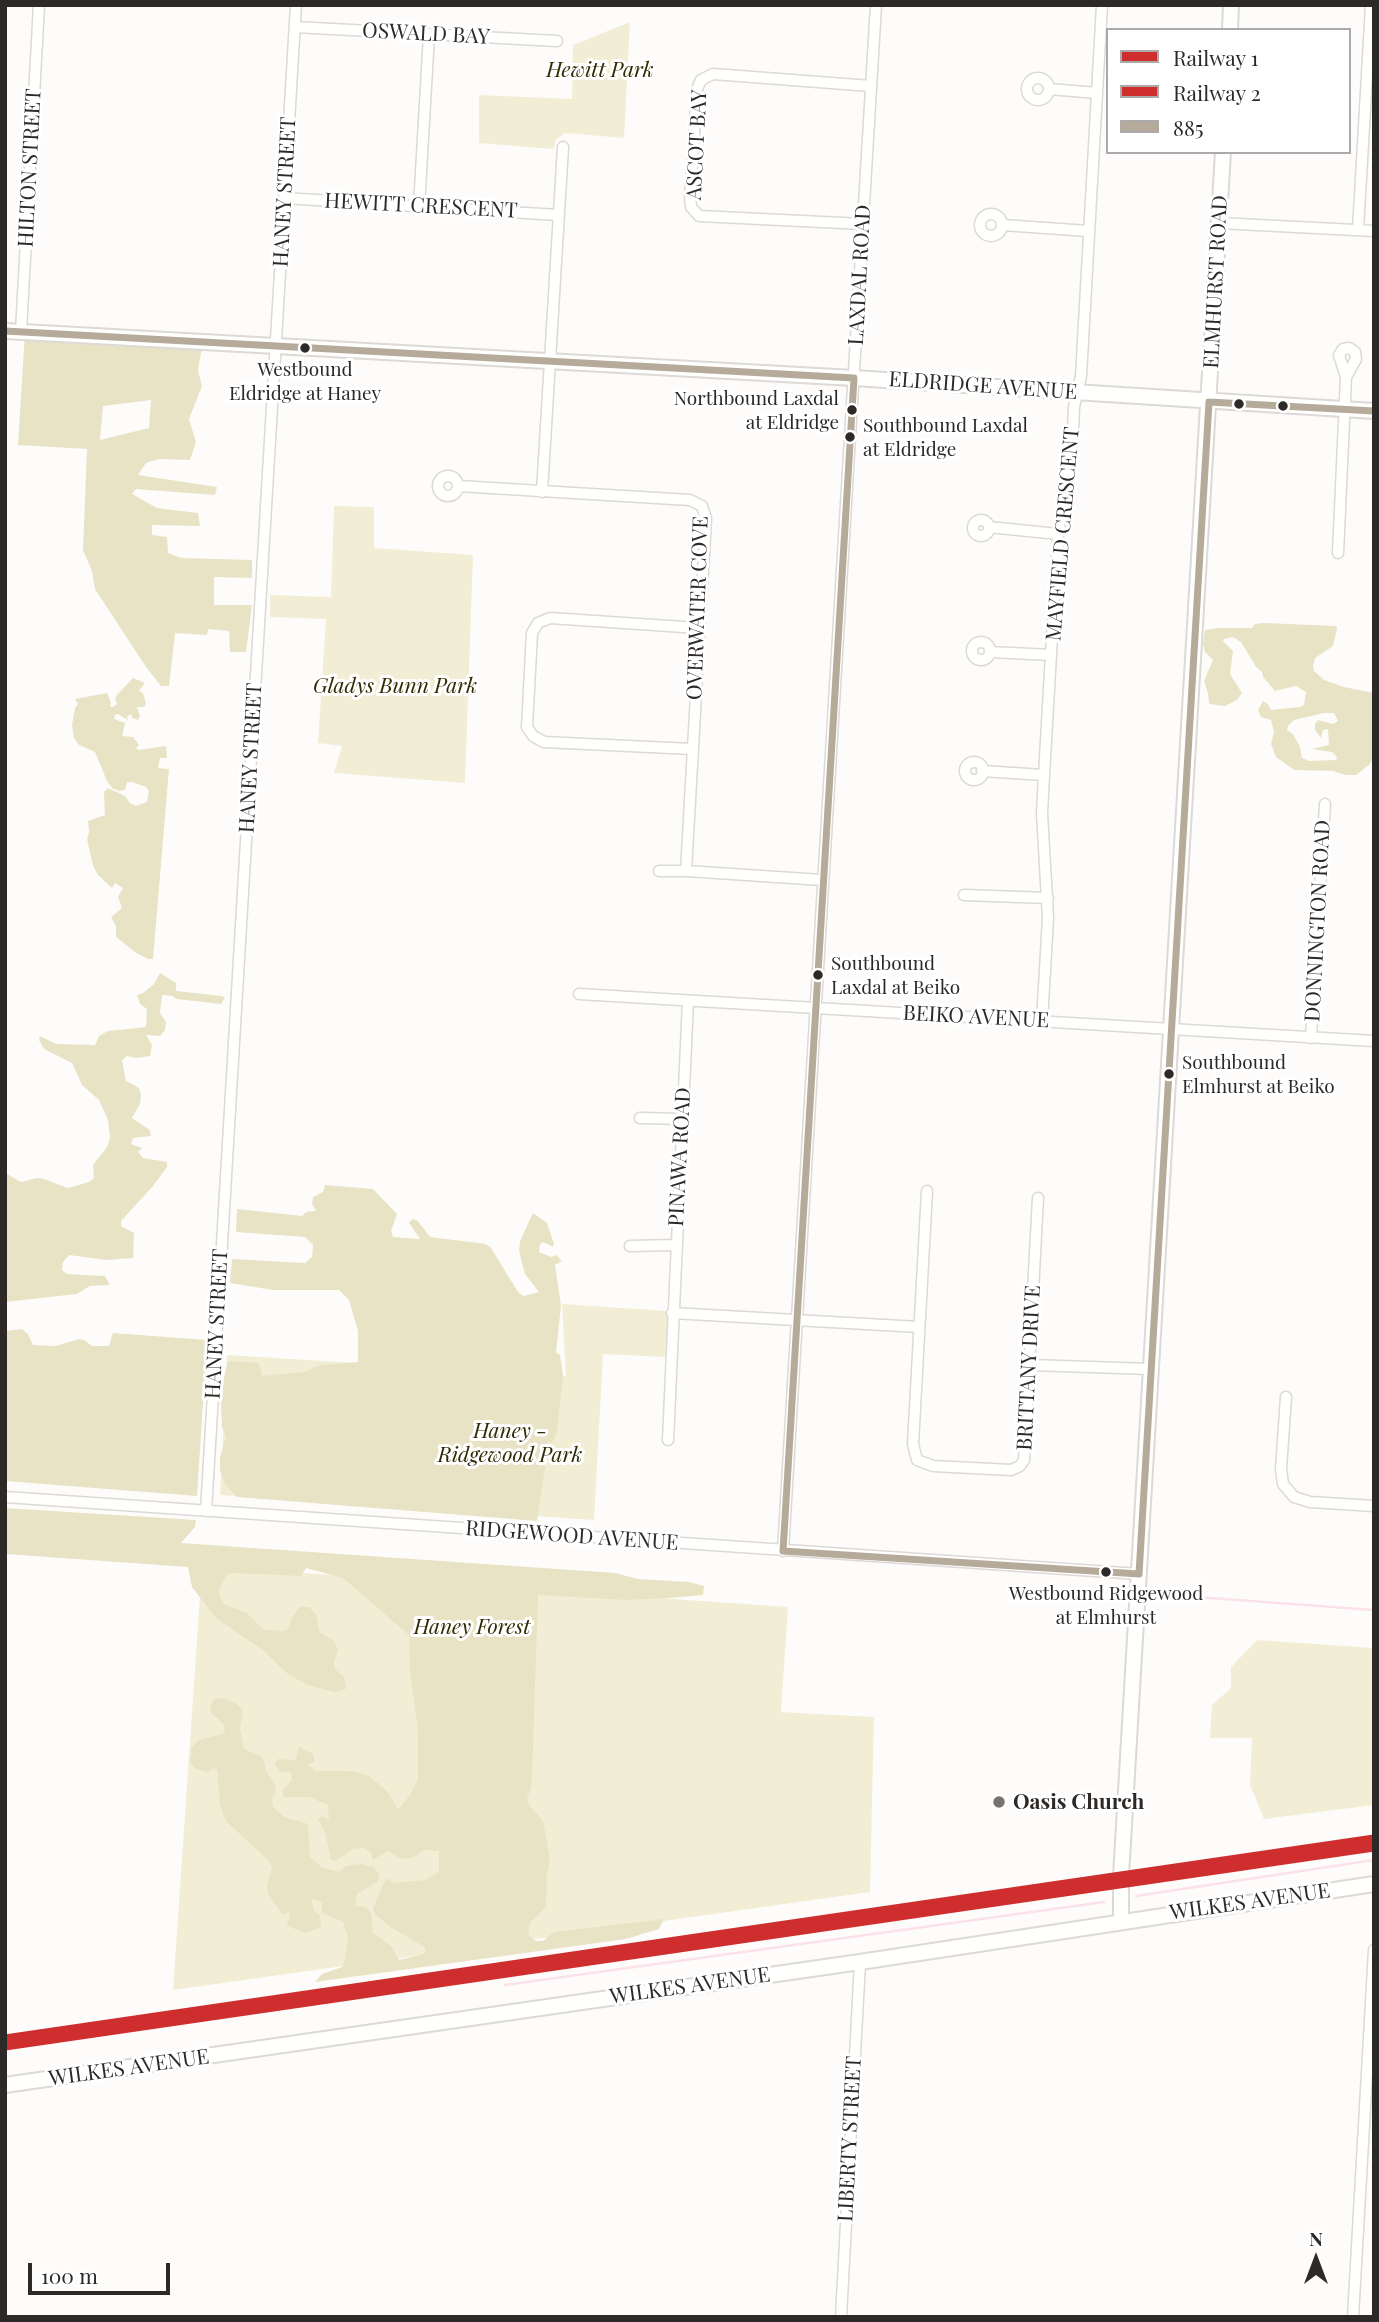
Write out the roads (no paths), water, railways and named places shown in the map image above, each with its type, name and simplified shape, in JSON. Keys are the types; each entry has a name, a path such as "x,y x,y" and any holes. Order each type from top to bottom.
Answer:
{"street":[{"name":"HILTON STREET","path":"21,331 39,5"},
{"name":"HANEY STREET","path":"206,1510 296,5"},
{"name":"LAXDAL ROAD","path":"783,1551 876,5"},
{"name":"MAYFIELD CRESCENT","path":"1042,1021 1048,898 1042,813 1058,534 1072,453 1074,408 1081,376 1102,5"},
{"path":"1230,28 1231,5"},
{"path":"1358,230 1371,5"},
{"name":"OSWALD BAY","path":"295,27 557,41"},
{"path":"419,206 429,34"},
{"name":"ASCOT BAY","path":"863,224 699,216 691,207 690,197 697,89 701,80 713,75 871,86"},
{"path":"1049,89 1097,93"},
{"path":"542,492 563,147"},
{"name":"ELMHURST ROAD","path":"1121,1921 1121,1876 1223,154"},
{"name":"HEWITT CRESCENT","path":"284,198 558,215"},
{"path":"1219,223 1374,231"},
{"path":"1003,225 1088,231"},
{"name":"ELDRIDGE AVENUE","path":"5,331 854,378 1374,411"},
{"path":"1338,553 1346,377"},
{"name":"OVERWATER COVE","path":"458,486 690,500 702,506 706,519 686,871"},
{"path":"989,527 1058,534"},
{"path":"692,749 544,742 534,736 527,727 532,633 538,623 550,618 699,628"},
{"path":"990,652 1051,655"},
{"path":"982,771 1044,775"},
{"name":"DONNINGTON ROAD","path":"1311,1038 1325,804"},
{"path":"659,871 822,880"},
{"path":"964,895 1048,898"},
{"name":"BEIKO AVENUE","path":"579,994 1374,1041"},
{"name":"PINAWA ROAD","path":"668,1440 688,1000"},
{"path":"640,1118 682,1119"},
{"name":"BRITTANY DRIVE","path":"927,1191 914,1444 917,1460 922,1464 998,1471 1020,1466 1026,1450 1038,1198"},
{"path":"630,1246 675,1245"},
{"path":"673,1313 919,1327"},
{"path":"1030,1365 1151,1369"},
{"path":"1286,1397 1281,1469 1283,1484 1294,1497 1310,1502 1374,1506"},
{"name":"RIDGEWOOD AVENUE","path":"5,1497 1139,1574"},
{"name":"WILKES AVENUE","path":"5,2085 860,1962 1374,1884"},
{"path":"1353,2317 1374,1950"},
{"name":"LIBERTY STREET","path":"841,2317 860,1962"}],"waterway":[{"path":"1155,1594 1374,1610"},
{"path":"1136,1896 1374,1860"},
{"path":"505,1985 1104,1902"}],"rail line":[{"name":"1","path":"5,2039 1374,1839"},
{"name":"2","path":"5,2046 1374,1847"}],"place":[{"name":"Westbound Eldridge at Haney","path":"305,348"},
{"name":"Northbound Laxdal at Eldridge","path":"852,410"},
{"name":"Southbound Laxdal at Eldridge","path":"850,437"},
{"name":"Southbound Laxdal at Beiko","path":"818,975"},
{"name":"Southbound Elmhurst at Beiko","path":"1169,1074"},
{"name":"Westbound Ridgewood at Elmhurst","path":"1106,1572"},
{"name":"Oasis Church","path":"999,1802"}],"park label":[{"name":"Hewitt Park","path":"600,70"},
{"name":"Gladys Bunn Park","path":"395,686"},
{"name":"Haney - Ridgewood Park","path":"510,1443"},
{"name":"Haney Forest","path":"472,1627"}]}
